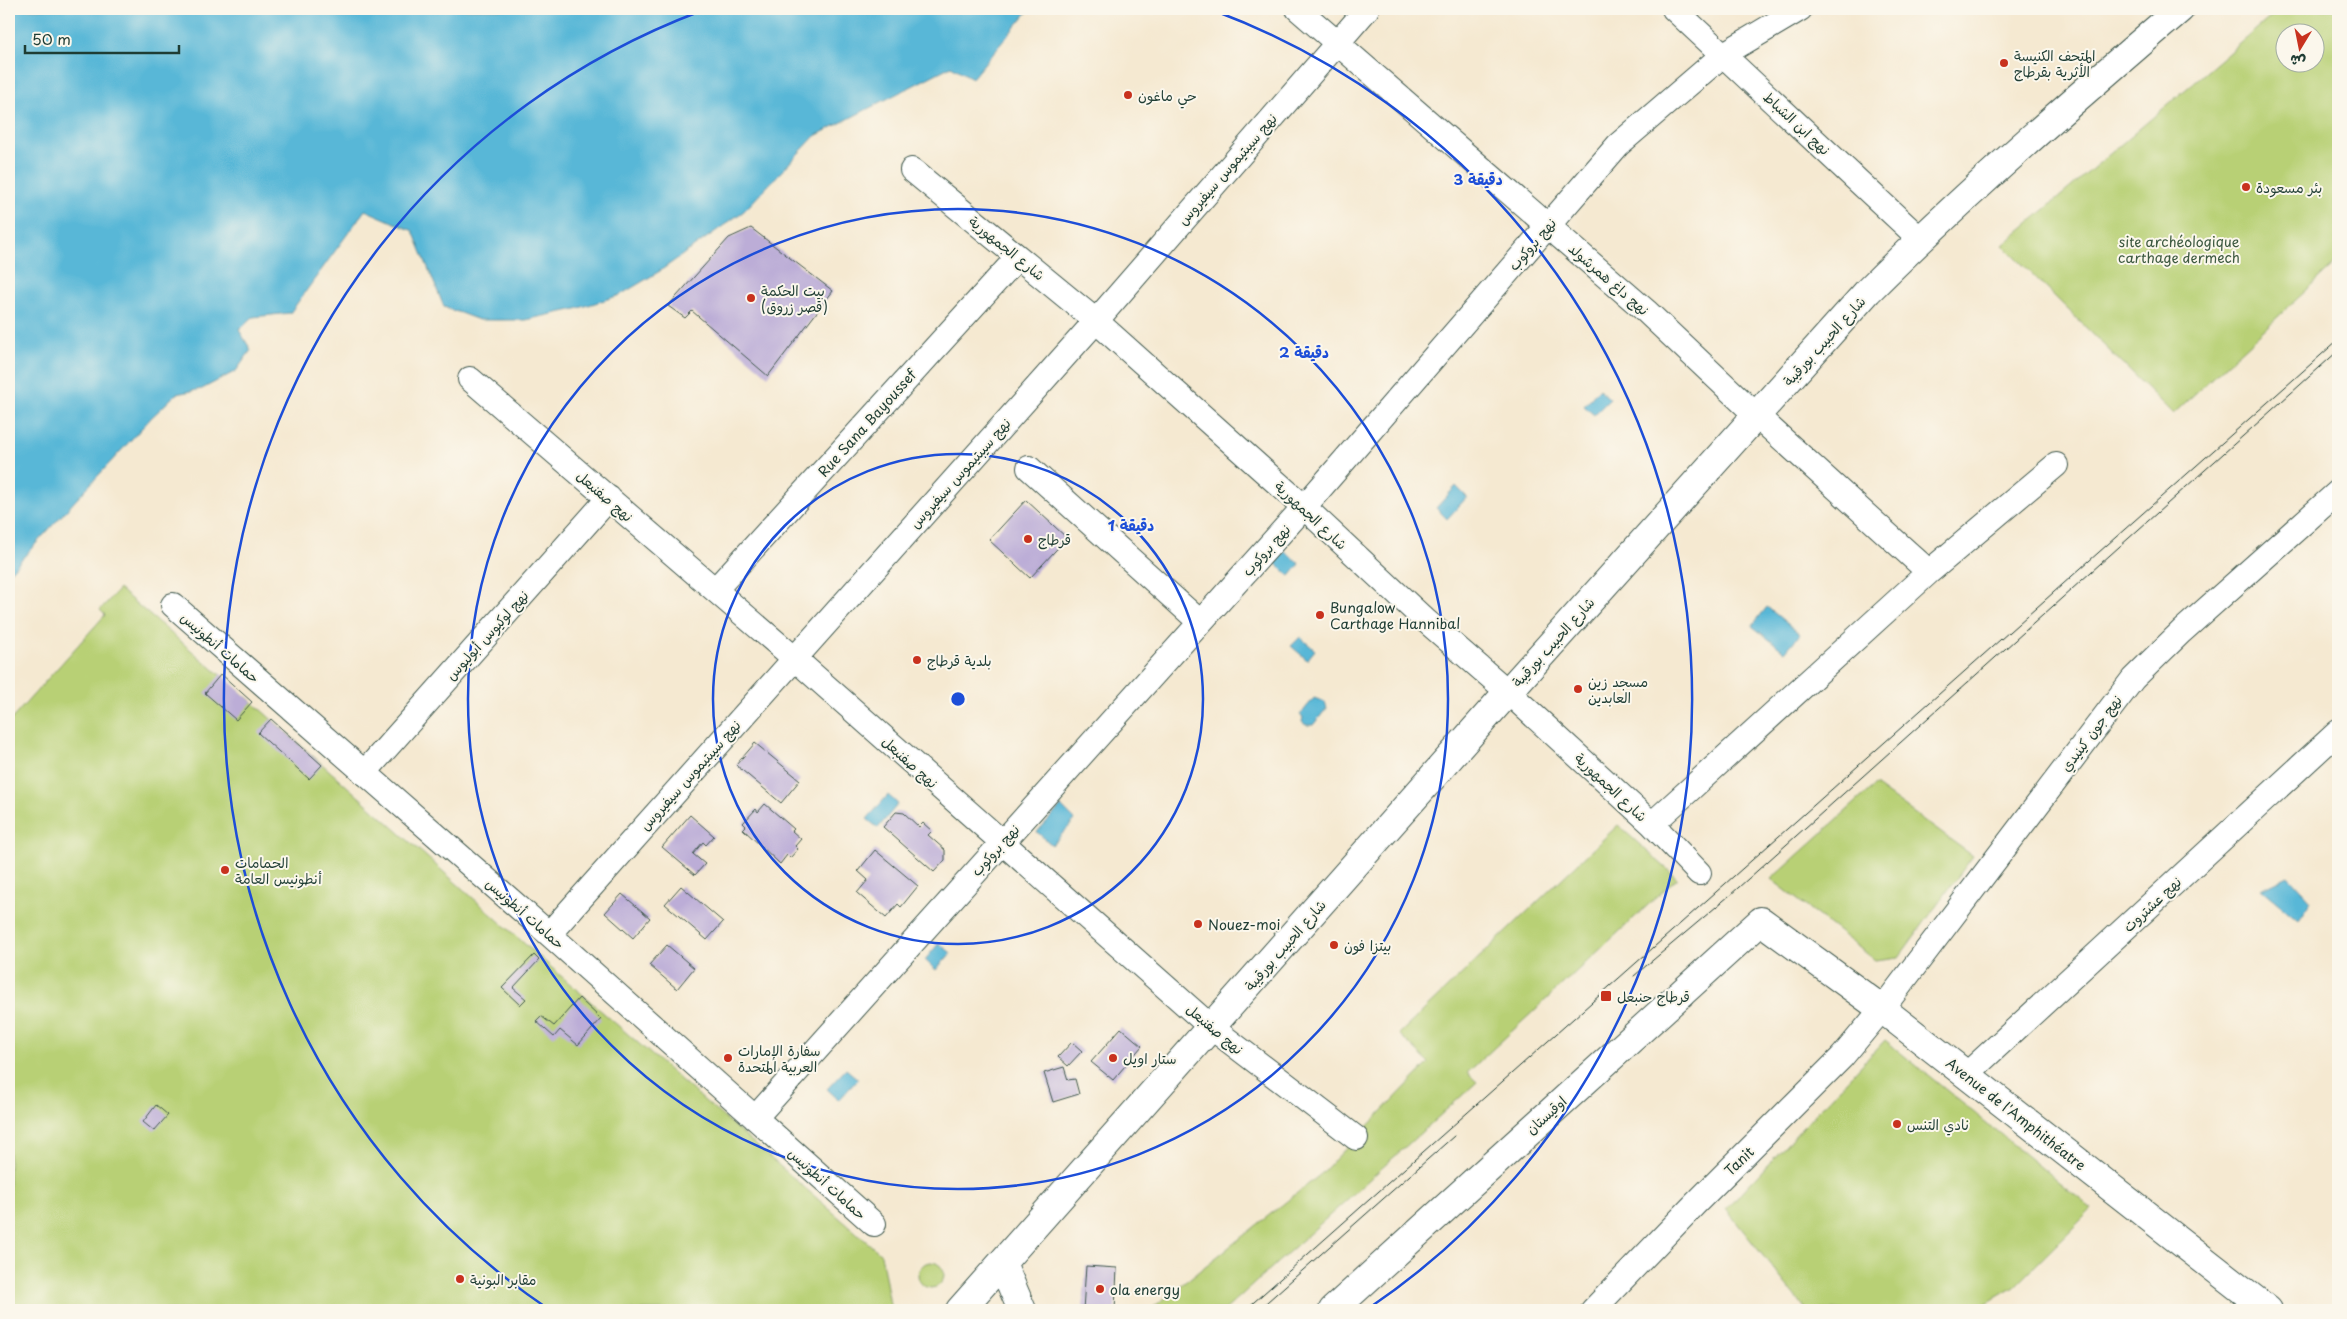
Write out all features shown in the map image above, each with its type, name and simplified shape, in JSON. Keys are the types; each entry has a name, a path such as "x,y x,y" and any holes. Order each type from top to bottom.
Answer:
{"main road":[{"name":"شارع الحبيب بورقيبة","path":"960,1310 1508,692 1868,292 1920,239 2062,110 2180,9"},
{"name":"Avenue de l'Amphithéatre","path":"1761,921 1882,1009 2268,1310"},
{"name":"اوقيستان","path":"1333,1310 1761,921"},
{"path":"1002,1263 1022,1310"}],"street":[{"name":"نهج داغ همرشولد","path":"1298,9 1336,44 1646,311 1757,416 1929,572"},
{"name":"نهج سيبتيموس سيفيروس","path":"549,934 1096,321 1367,9"},
{"name":"نهج ابن الشباط","path":"1674,9 1920,239"},
{"name":"نهج بروكوب","path":"755,1118 1304,507 1618,145 1724,54 1800,9"},
{"name":"شارع الجمهورية","path":"912,170 1096,321 1304,507 1425,620 1508,692 1652,824 1699,873"},
{"name":"Rue Sana Bayoussef","path":"715,590 1018,256"},
{"name":"نهج صفنبعل","path":"470,379 794,658 1212,1028 1356,1138"},
{"path":"1652,824 1929,572 2056,465"},
{"path":"1029,468 1200,622"},
{"name":"نهج جون كينيدي","path":"1882,1009 2118,696 2180,632 2338,492"},
{"name":"نهج لوكيوس أبوليوس","path":"364,772 609,498"},
{"name":"حمامات أنطونيس","path":"173,605 549,934 874,1224"},
{"name":"نهج عشتروت","path":"1966,1075 2338,732"},
{"name":"Tanit","path":"1593,1310 1695,1204 1842,1057 1882,1009"}],"green space":[{"name":"site archéologique carthage dermech","path":"2280,9 2338,9 2338,261 2173,414 2003,245"},
{"name":"الحمامات أنطونيس العامة","path":"119,589 252,702 561,976 881,1254 891,1310 9,1310 9,722 105,615 100,610"},
{"path":"1875,785 1973,856 1899,957 1875,960 1771,879"},
{"path":"1618,825 1677,878 1467,1073 1477,1082 1225,1310 1150,1310 1321,1174 1429,1063 1399,1034"},
{"name":"نادي التنس","path":"1885,1040 2092,1209 2014,1287 1975,1310 1806,1310 1726,1209"},
{"path":"931,1262 940,1266 944,1275 940,1284 931,1288 922,1284 918,1275 922,1266"}],"water":[{"path":"9,9 1030,9 972,78 951,66 815,136 744,211 660,271 620,295 576,309 525,320 479,320 444,307 413,231 365,210 290,313 253,317 239,330 251,350 236,371 202,389 176,394 151,418 9,573"},
{"path":"1599,389 1610,399 1594,415 1584,406"},
{"path":"1456,486 1467,497 1447,519 1436,508"},
{"path":"1285,551 1300,564 1290,576 1275,563"},
{"path":"1767,607 1800,634 1785,652 1752,626"},
{"path":"1300,637 1315,650 1307,660 1291,646"},
{"path":"1314,698 1325,702 1327,708 1313,725 1306,725 1302,722 1303,717 1300,715"},
{"path":"888,795 898,804 878,828 867,819"},
{"path":"1061,806 1075,820 1052,845 1037,832"},
{"path":"2288,876 2311,901 2298,920 2261,889"},
{"path":"939,943 951,953 936,970 925,960"},
{"path":"846,1069 858,1079 839,1100 827,1089"}],"building":[{"name":"بيت الحكمة (قصر زروق)","path":"751,228 833,291 768,376 692,311 685,318 668,306 729,238"},
{"name":"قرطاج","path":"1026,500 1067,538 1030,578 989,540"},
{"path":"221,674 252,702 236,720 205,693"},
{"path":"271,719 322,765 309,779 258,733"},
{"path":"755,743 800,780 781,803 736,765"},
{"path":"765,804 794,829 792,831 801,839 795,846 798,849 790,858 787,855 780,864 743,829 746,826 743,823 756,809 758,812"},
{"path":"896,812 904,813 919,827 923,823 932,831 928,835 945,850 945,860 934,872 883,827"},
{"path":"690,815 714,836 706,845 703,842 693,854 705,864 695,875 662,847"},
{"path":"875,850 918,886 901,907 898,904 886,918 857,893 868,880 858,871"},
{"path":"681,886 723,922 707,940 665,904"},
{"path":"622,894 650,918 633,938 605,913"},
{"path":"667,945 694,968 677,989 649,965"},
{"path":"534,955 539,960 513,988 526,999 520,1005 502,988"},
{"path":"579,998 601,1019 578,1045 560,1030 554,1037 536,1021 541,1016 554,1026"},
{"path":"1121,1028 1142,1046 1113,1080 1091,1062"},
{"path":"1072,1042 1082,1051 1068,1066 1058,1057"},
{"path":"1064,1067 1068,1080 1075,1079 1079,1094 1053,1102 1044,1073"},
{"path":"156,1105 168,1115 154,1131 143,1122"},
{"name":"ola energy","path":"1086,1266 1117,1268 1115,1310 1083,1310"}],"tram line":[{"path":"1245,1310 2338,340"},
{"path":"1634,976 1729,896 2338,351"},
{"path":"1258,1310 1454,1136"}],"place":[{"name":"المتحف الكنيسة الأثرية بقرطاج","path":"2004,63"},
{"name":"حي ماغون","path":"1128,95"},
{"name":"بئر مسعودة","path":"2246,187"},
{"name":"بيت الحكمة (قصر زروق)","path":"751,298"},
{"name":"قرطاج","path":"1028,539"},
{"name":"Bungalow Carthage Hannibal","path":"1320,615"},
{"name":"بلدية قرطاج","path":"917,660"},
{"name":"مسجد زين العابدين","path":"1578,689"},
{"name":"الحمامات أنطونيس العامة","path":"225,870"},
{"name":"Nouez-moi","path":"1198,924"},
{"name":"بيتزا فون","path":"1334,945"},
{"name":"قرطاج حنبعل","path":"1606,996"},
{"name":"سفارة الإمارات العربية المتحدة","path":"728,1058"},
{"name":"ستار اويل","path":"1113,1058"},
{"name":"نادي التنس","path":"1897,1124"},
{"name":"مقابر البونية","path":"460,1279"},
{"name":"ola energy","path":"1100,1289"}]}
